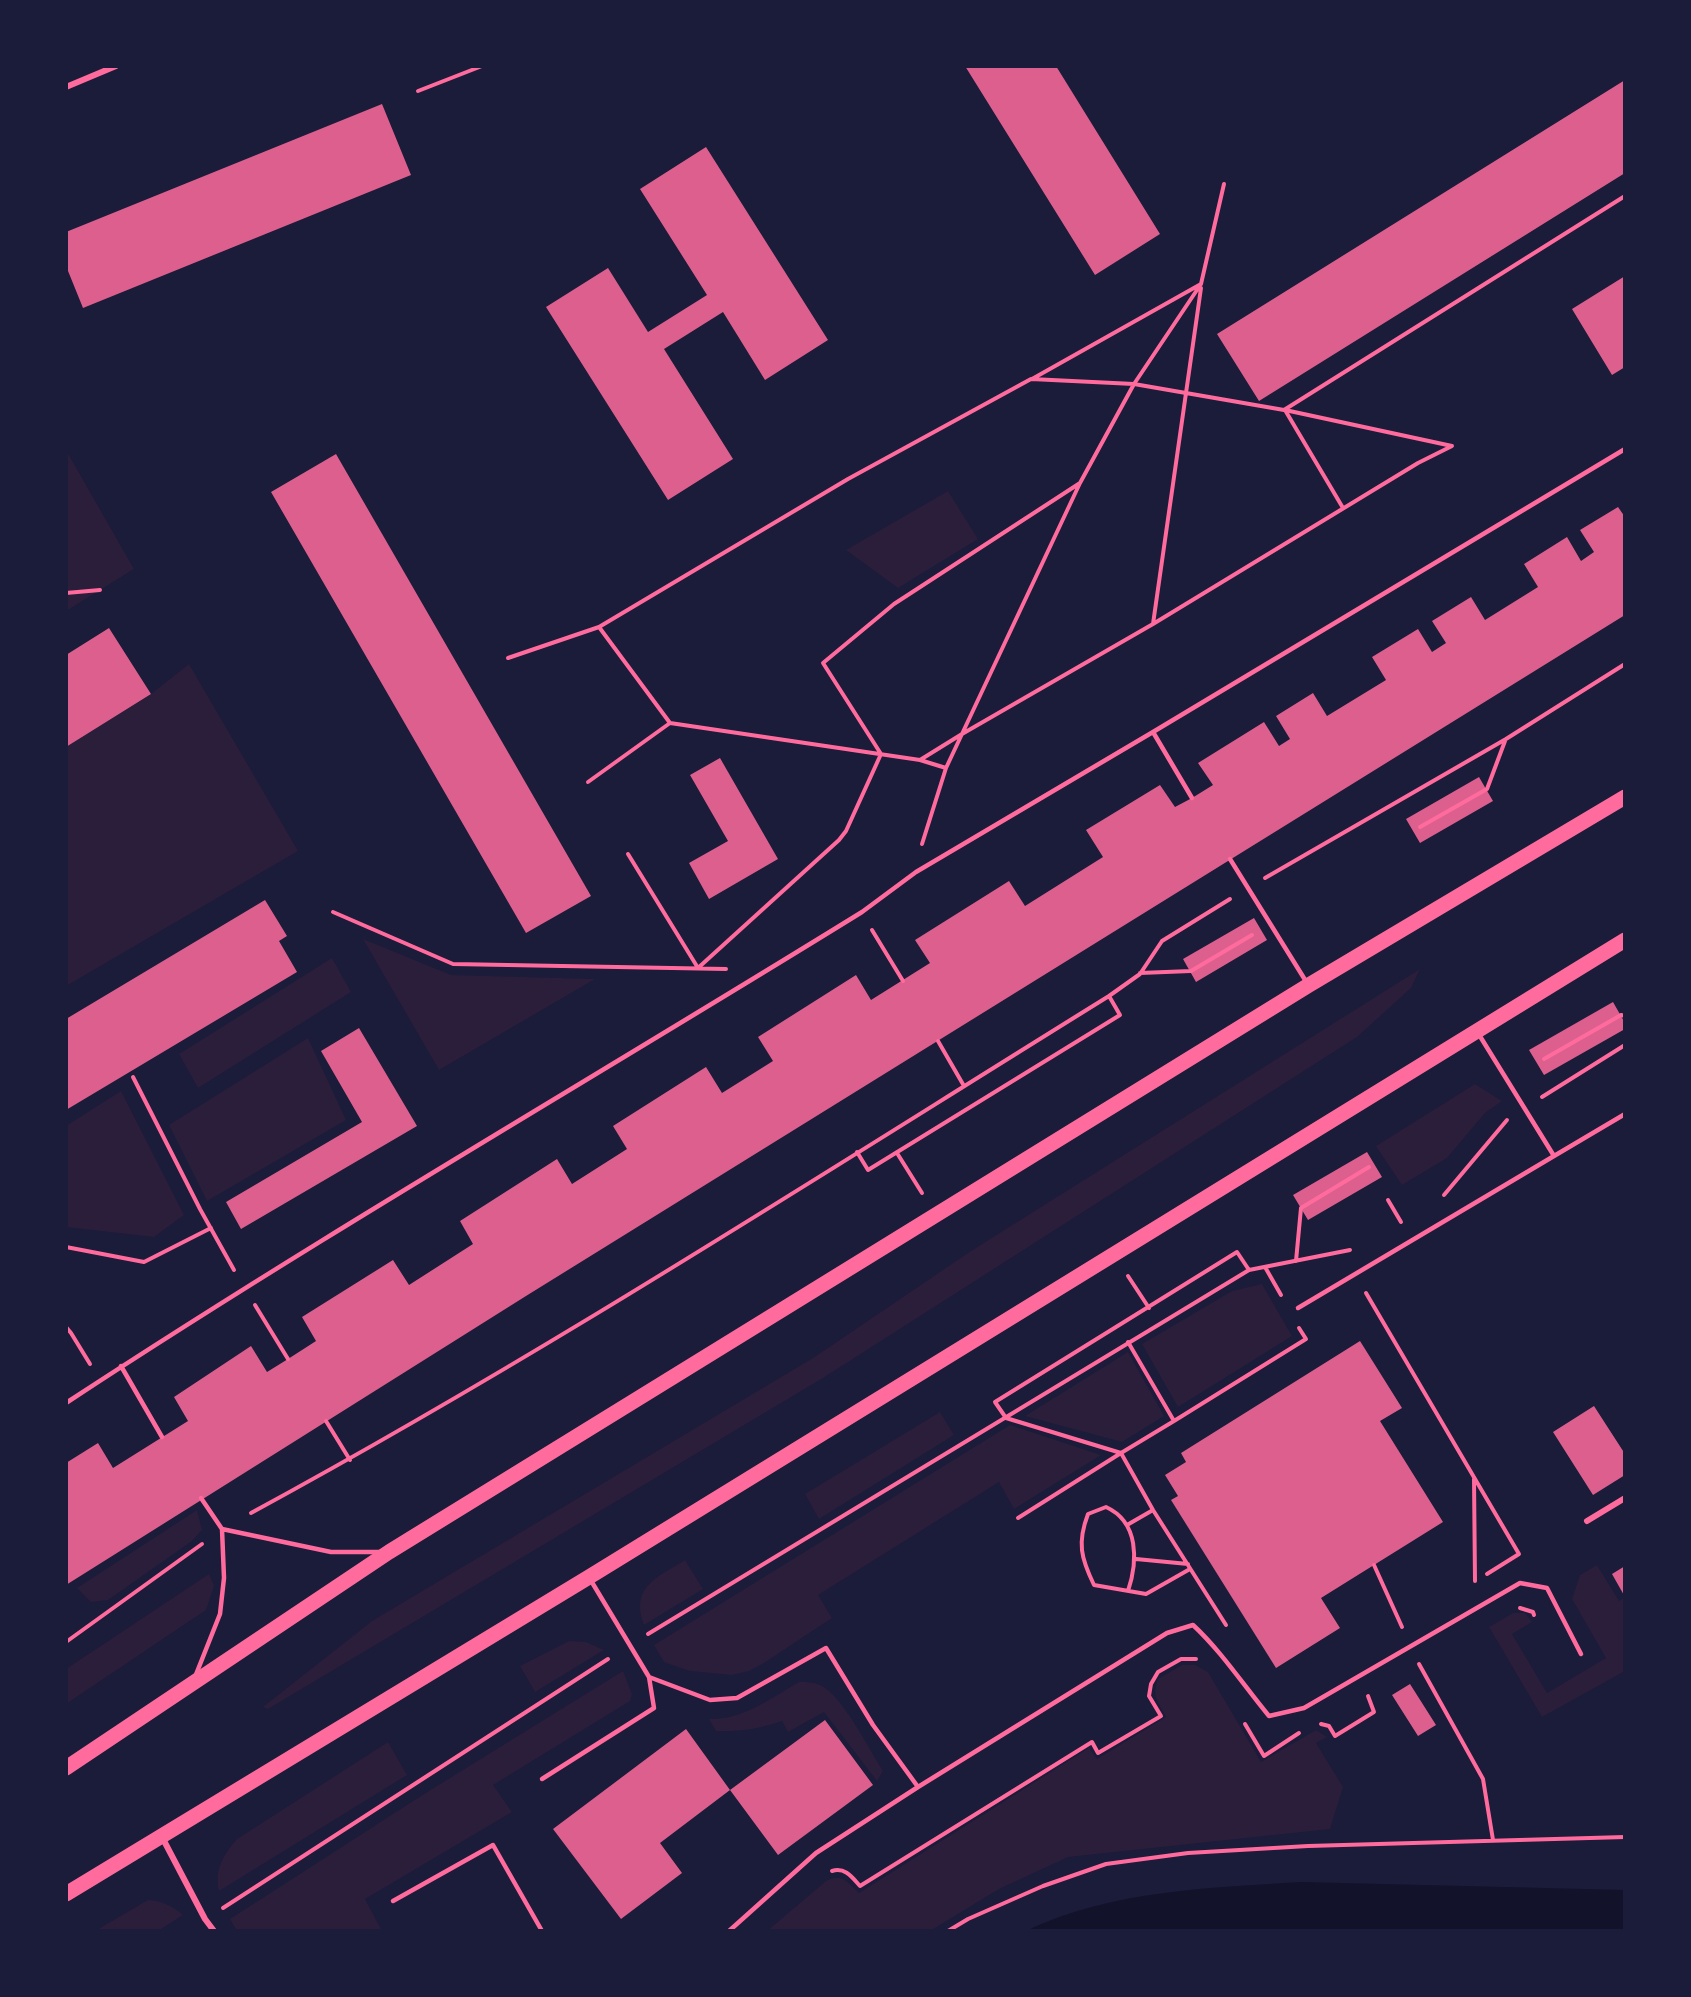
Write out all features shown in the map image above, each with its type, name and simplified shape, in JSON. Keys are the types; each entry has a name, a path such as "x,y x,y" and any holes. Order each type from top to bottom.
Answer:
{"main road":[{"path":"66,1767 389,1552 1309,985 1625,797"},
{"path":"66,1894 1625,940"}],"street":[{"path":"66,87 116,66"},
{"path":"1587,1521 1625,1498"},
{"path":"162,1837 205,1919 214,1931"}],"lane":[{"path":"66,1403 245,1289 862,912 916,872 1625,449"},
{"path":"1153,732 1192,798"},
{"path":"1230,859 1309,985"},
{"path":"1476,1031 1554,1156"},
{"path":"1298,1308 1625,1114"},
{"path":"121,1366 162,1437"},
{"path":"192,1685 220,1614 224,1578 222,1529 201,1498"},
{"path":"222,1529 331,1552 389,1552"},
{"path":"542,1779 654,1708 649,1677 589,1576"},
{"path":"729,1931 816,1853 1167,1633 1193,1625 1214,1645 1269,1716 1304,1708 1520,1583 1547,1588 1581,1654"},
{"path":"649,1677 710,1700 737,1698 826,1648 873,1725 918,1787"},
{"path":"393,1901 493,1845 542,1931"}],"path":[{"path":"465,66 468,72"},
{"path":"418,91 482,66"},
{"path":"1153,624 1201,284 1224,184"},
{"path":"1284,410 1625,196"},
{"path":"508,658 599,627 848,479 1201,284"},
{"path":"916,872 923,840 946,768 1080,483 1134,384 1201,284"},
{"path":"920,760 1153,624 1418,463 1452,446 1284,410 1134,384 1031,379"},
{"path":"1284,410 1343,508"},
{"path":"881,754 823,663 894,603 1080,483"},
{"path":"66,593 100,590"},
{"path":"599,627 670,723"},
{"path":"326,1421 350,1460 677,1266 1108,996 1140,974 1162,940 1247,888 1506,739 1625,664"},
{"path":"588,782 670,723 920,760 946,768"},
{"path":"1420,827 1487,789 1506,739"},
{"path":"698,968 846,831 881,754"},
{"path":"628,854 698,968"},
{"path":"333,912 453,964 769,970"},
{"path":"862,912 903,981"},
{"path":"1140,974 1191,971 1256,932"},
{"path":"857,1152 868,1170 1120,1015 1108,996"},
{"path":"1544,1059 1621,1015 1625,1016"},
{"path":"938,1041 964,1086"},
{"path":"1537,1100 1625,1045"},
{"path":"133,1077 211,1228 288,1359"},
{"path":"1437,1203 1509,1118"},
{"path":"897,1153 935,1215"},
{"path":"1296,1261 1301,1208 1369,1167"},
{"path":"1388,1200 1401,1223"},
{"path":"1392,1228 1410,1218"},
{"path":"66,1247 144,1262 211,1228"},
{"path":"643,1637 1249,1270 1353,1249"},
{"path":"1232,1634 1153,1510 1121,1453 1006,1418 995,1402 1237,1252 1249,1270"},
{"path":"1113,1253 1149,1308"},
{"path":"1265,1267 1282,1298"},
{"path":"1354,1274 1519,1554 1466,1587"},
{"path":"1018,1518 1306,1339 1294,1318"},
{"path":"66,1327 99,1381"},
{"path":"1128,1342 1174,1421"},
{"path":"1474,1478 1475,1581"},
{"path":"1128,1591 1136,1559 1127,1526 1118,1512 1106,1507 1088,1514 1081,1544 1083,1563 1094,1585 1128,1591 1146,1594 1190,1569"},
{"path":"1127,1526 1153,1510"},
{"path":"1136,1559 1188,1564"},
{"path":"1374,1565 1402,1627"},
{"path":"1392,1633 1411,1621"},
{"path":"205,1919 608,1659"},
{"path":"825,1873 838,1869 848,1873 860,1886 1092,1742 1098,1753 1161,1716 1149,1696 1150,1684 1158,1672 1181,1659 1196,1659 1203,1664"},
{"path":"1416,1660 1483,1779 1493,1840"},
{"path":"1240,1717 1264,1756 1307,1728"},
{"path":"1316,1722 1329,1726 1335,1736"},
{"path":"948,1931 968,1919 1043,1886 1106,1864 1188,1853 1308,1846 1625,1837"}],"shaded area":[{"path":"66,450 134,569 66,611"},
{"path":"948,491 978,539 898,588 846,550"},
{"path":"189,664 298,851 66,986 66,747 151,694"},
{"path":"363,939 451,975 595,979 439,1070"},
{"path":"332,958 351,992 198,1088 179,1054"},
{"path":"1420,969 1411,988 1357,1037 823,1378 268,1709 263,1707 372,1621 813,1358 971,1251"},
{"path":"308,1038 346,1120 207,1201 169,1125"},
{"path":"1475,1084 1502,1101 1485,1113 1447,1158 1402,1185 1376,1146"},
{"path":"121,1091 184,1215 154,1237 66,1227 66,1126"},
{"path":"1262,1284 1292,1336 1178,1407 1142,1344 1232,1291"},
{"path":"1128,1352 1164,1416 1122,1442 1025,1416"},
{"path":"940,1412 954,1435 819,1519 805,1494"},
{"path":"1010,1425 1101,1455 1014,1509 999,1482 818,1595 832,1618 749,1671 732,1675 690,1671 664,1662 654,1645"},
{"path":"197,1510 202,1530 192,1541 108,1600 91,1602 77,1588"},
{"path":"685,1560 703,1589 644,1625 641,1612 643,1592 656,1578"},
{"path":"1597,1565 1619,1601 1625,1597 1625,1671 1542,1717 1489,1627 1513,1613 1525,1613 1532,1622 1512,1634 1547,1693 1606,1658 1572,1599 1580,1575"},
{"path":"209,1574 214,1586 206,1610 66,1704 66,1669"},
{"path":"569,1641 586,1642 604,1650 535,1692 520,1666"},
{"path":"1182,1665 1195,1665 1208,1672 1261,1762 1316,1730 1327,1737 1316,1743 1343,1787 1330,1829 1068,1857 999,1889 930,1931 767,1931 826,1881 841,1878 859,1893 1089,1748 1097,1759 1166,1717 1156,1695 1156,1685 1158,1679"},
{"path":"623,1671 632,1694 630,1701 493,1785 512,1812 365,1899 382,1931 237,1931 230,1919 424,1794"},
{"path":"799,1682 811,1682 822,1686 838,1701 855,1724 883,1771 877,1781 824,1712 788,1732 782,1721 749,1729 716,1731 709,1719 745,1712"},
{"path":"388,1742 407,1775 219,1891 218,1876 221,1863 237,1839"},
{"path":"1301,1882 1625,1890 1625,1931 1026,1931 1058,1917 1126,1899 1196,1889"},
{"path":"148,1900 167,1904 183,1915 158,1931 95,1931"}],"building":[{"path":"965,66 1056,66 1160,234 1095,275"},
{"path":"1625,80 1625,173 1259,401 1217,334"},
{"path":"382,104 411,175 83,308 66,266 66,232"},
{"path":"706,147 828,340 765,380 723,312 664,349 733,459 668,500 546,307 608,268 648,332 707,295 640,189"},
{"path":"1625,276 1625,367 1612,375 1572,309"},
{"path":"336,454 591,896 526,933 271,492"},
{"path":"1618,507 1625,517 1625,615 526,1296 66,1585 66,1463 98,1443 113,1468 188,1421 174,1397 251,1346 267,1372 288,1359 316,1341 302,1317 393,1260 409,1285 473,1244 460,1221 557,1159 572,1184 627,1149 613,1126 706,1067 722,1093 773,1061 758,1037 856,975 871,1000 930,963 915,940 1009,881 1025,906 1103,857 1086,830 1160,785 1175,807 1192,798 1213,785 1198,763 1264,722 1279,746 1290,739 1276,716 1313,693 1327,716 1386,680 1372,657 1418,629 1432,652 1446,643 1432,621 1471,597 1485,620 1538,587 1524,564 1567,537 1581,561 1594,552 1580,530"},
{"path":"109,628 151,694 66,747 66,655"},
{"path":"720,758 778,859 709,899 689,863 728,841 690,775"},
{"path":"1479,777 1493,801 1420,843 1406,819"},
{"path":"265,900 287,936 279,941 297,972 66,1110 66,1019"},
{"path":"1254,918 1267,940 1196,982 1183,959"},
{"path":"1613,1002 1625,1023 1625,1029 1544,1075 1529,1050"},
{"path":"359,1028 417,1126 241,1229 226,1202 362,1122 321,1051"},
{"path":"1367,1152 1382,1177 1308,1220 1293,1195"},
{"path":"1360,1341 1402,1408 1380,1421 1443,1522 1321,1598 1340,1628 1276,1668 1171,1500 1178,1496 1165,1475 1186,1462 1181,1453"},
{"path":"1594,1406 1625,1454 1625,1475 1593,1495 1553,1432"},
{"path":"1625,1566 1625,1597 1612,1574"},
{"path":"1410,1684 1436,1725 1418,1736 1392,1695"},
{"path":"825,1720 873,1785 778,1855 730,1790"},
{"path":"686,1729 730,1790 660,1843 682,1873 621,1919 553,1829"}]}
